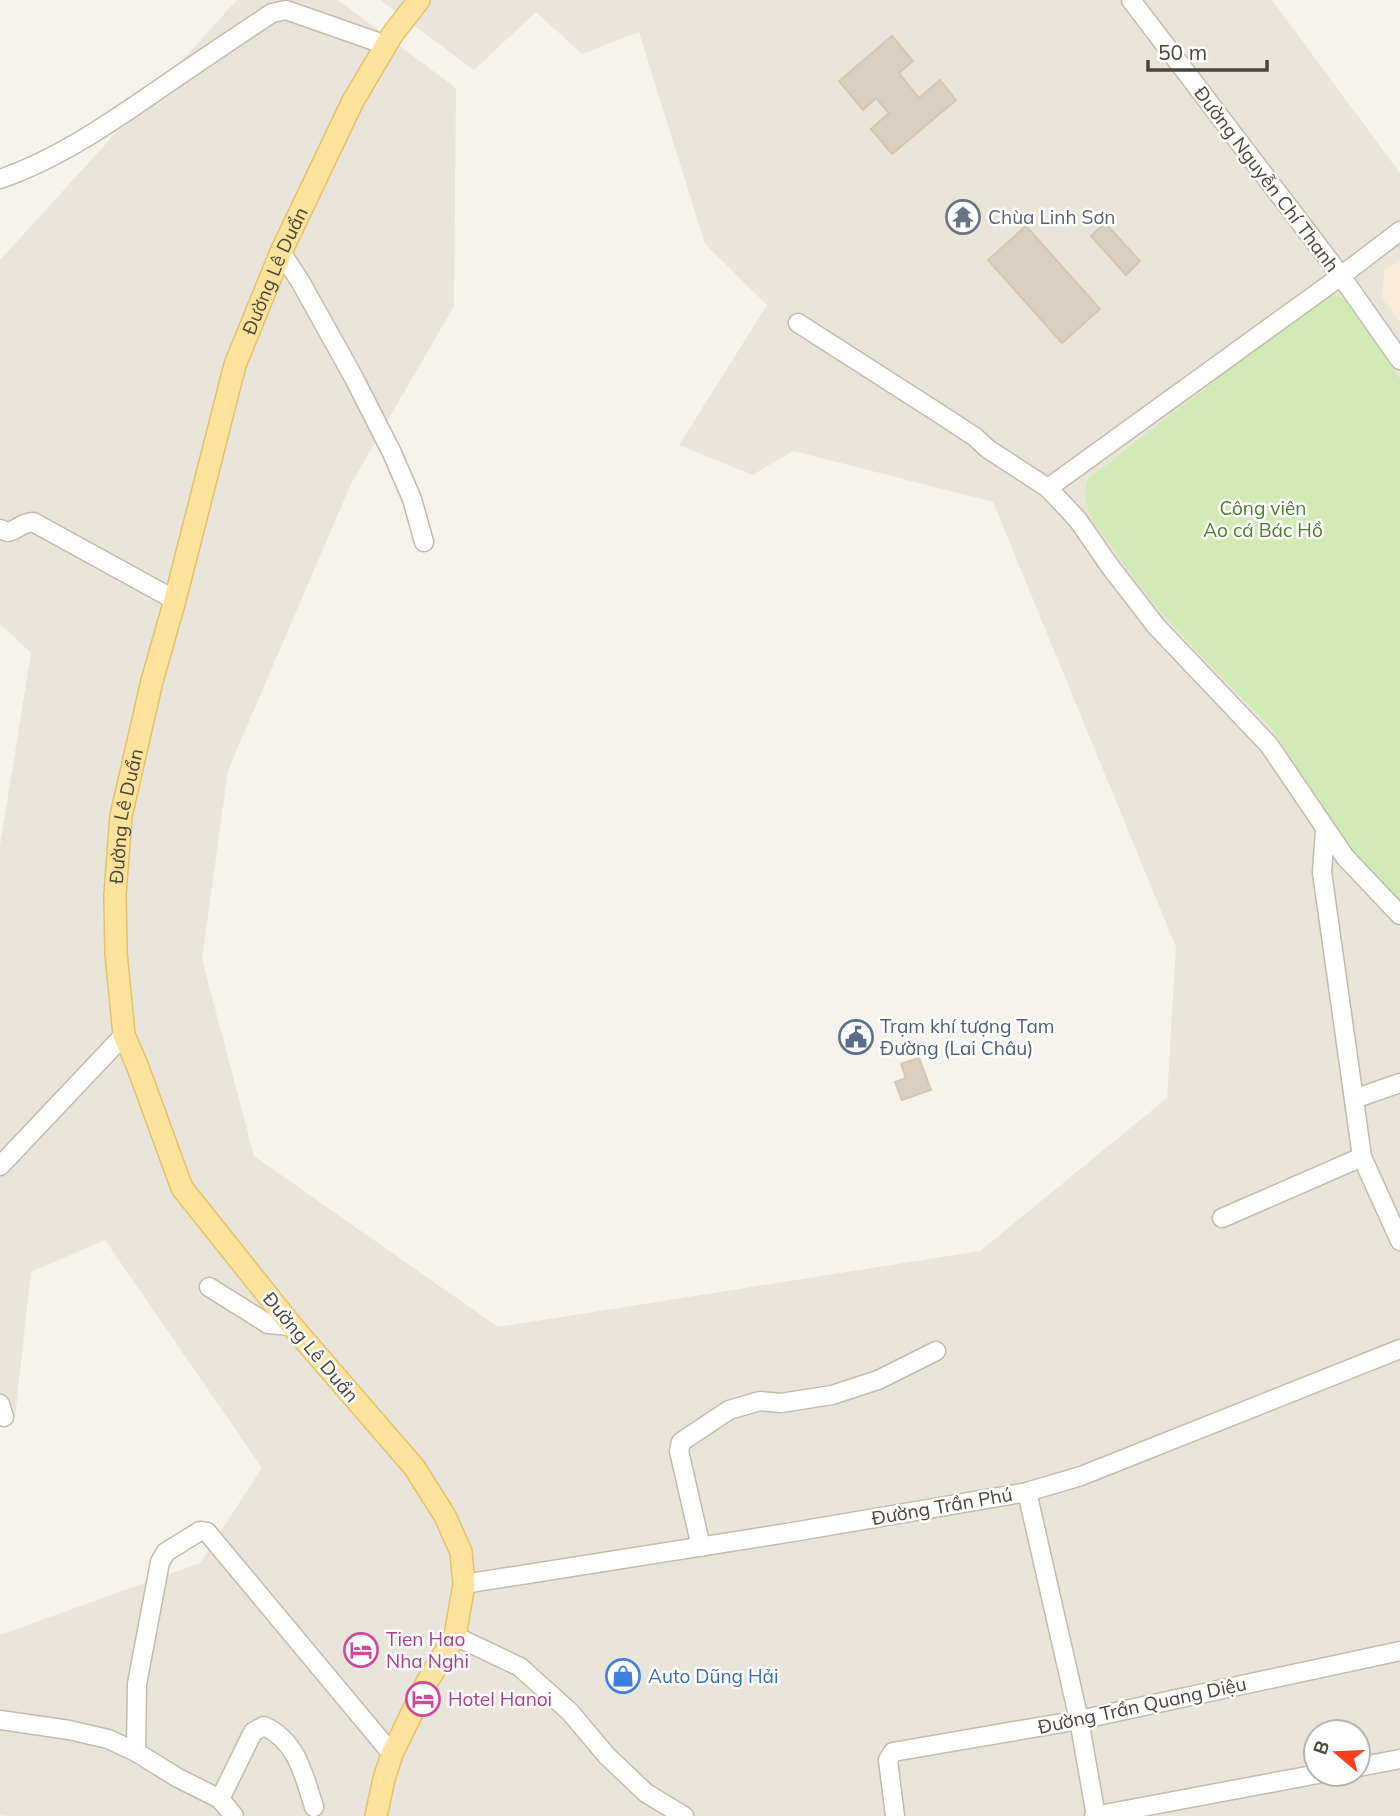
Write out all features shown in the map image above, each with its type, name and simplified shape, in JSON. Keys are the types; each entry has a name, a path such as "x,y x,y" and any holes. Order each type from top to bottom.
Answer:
{"main road":[{"name":"Đường Lê Duẩn","path":"419,0 386,45 354,101 281,253 235,365 152,681 121,816 114,895 116,953 124,1035 182,1188 292,1326 414,1467 445,1516 461,1552 464,1584 455,1636"},
{"path":"376,1816 392,1754 427,1682 455,1636"}],"street":[{"name":"Đường Nguyễn Chí Thanh","path":"1131,0 1341,276 1400,360"},
{"path":"0,179 26,170 69,147 272,13 286,10 386,45"},
{"path":"1048,488 1400,231"},
{"path":"281,253 355,378 412,499 424,541"},
{"path":"798,323 975,437 988,449 1048,488 1078,520 1156,626 1269,744 1345,857 1400,915"},
{"path":"0,529 8,533 24,523 33,522 175,600"},
{"path":"1325,830 1322,873 1363,1157 1400,1241"},
{"path":"0,1166 124,1035"},
{"path":"1354,1099 1400,1083"},
{"path":"1222,1218 1363,1157"},
{"path":"209,1287 268,1324 292,1326"},
{"name":"Đường Trần Phú","path":"464,1584 1027,1492 1081,1476 1400,1349"},
{"path":"701,1546 679,1451 681,1442 729,1410 760,1401 781,1403 832,1395 878,1380 936,1351"},
{"path":"1027,1492 1079,1720 1096,1816 1302,1777"},
{"path":"136,1752 137,1684 160,1562 166,1552 200,1531 207,1532 392,1754"},
{"path":"455,1636 520,1667 570,1712 607,1756 646,1793 684,1816"},
{"name":"Đường Trần Quang Diệu","path":"895,1816 888,1760 893,1752 1079,1720 1400,1651"},
{"path":"0,1720 69,1730 108,1739 219,1799 234,1816"},
{"path":"219,1799 253,1731 264,1726 275,1731 299,1759 314,1807"},
{"path":"1372,1764 1400,1759"}],"shaded area":[{"path":"237,0 338,0 456,88 454,306 351,484 228,770 202,959 254,1156 498,1327 980,1251 1167,1098 1176,947 993,502 794,451 752,475 679,445 767,305 705,244 639,32 582,54 536,12 474,70 380,0 1272,0 1400,173 1400,1816 0,1815 0,1635 200,1563 262,1468 105,1240 31,1272 15,1417 0,1425 0,846 31,653 0,624 0,260"},
{"path":"1400,259 1400,323 1382,298 1384,271"}],"green space":[{"name":"Công viên Ao cá Bác Hồ","path":"1332,295 1347,302 1400,379 1400,909 1341,839 1275,732 1152,602 1095,524 1085,497 1088,479 1322,298"}],"building":[{"path":"892,36 913,61 899,73 919,98 940,80 956,100 892,154 871,129 889,113 876,98 863,110 839,81"},
{"path":"1105,223 1140,261 1126,275 1091,236"},
{"path":"1026,226 1100,309 1062,343 988,260"},
{"path":"919,1058 931,1090 902,1100 895,1082 906,1078 901,1064"}],"place":[{"name":"Chùa Linh Sơn","path":"963,217"},
{"name":"Trạm khí tượng Tam Đường (Lai Châu)","path":"856,1037"},
{"name":"Tien Hao Nha Nghi","path":"361,1650"},
{"name":"Auto Dũng Hải","path":"623,1676"},
{"name":"Hotel Hanoi","path":"423,1699"}]}
